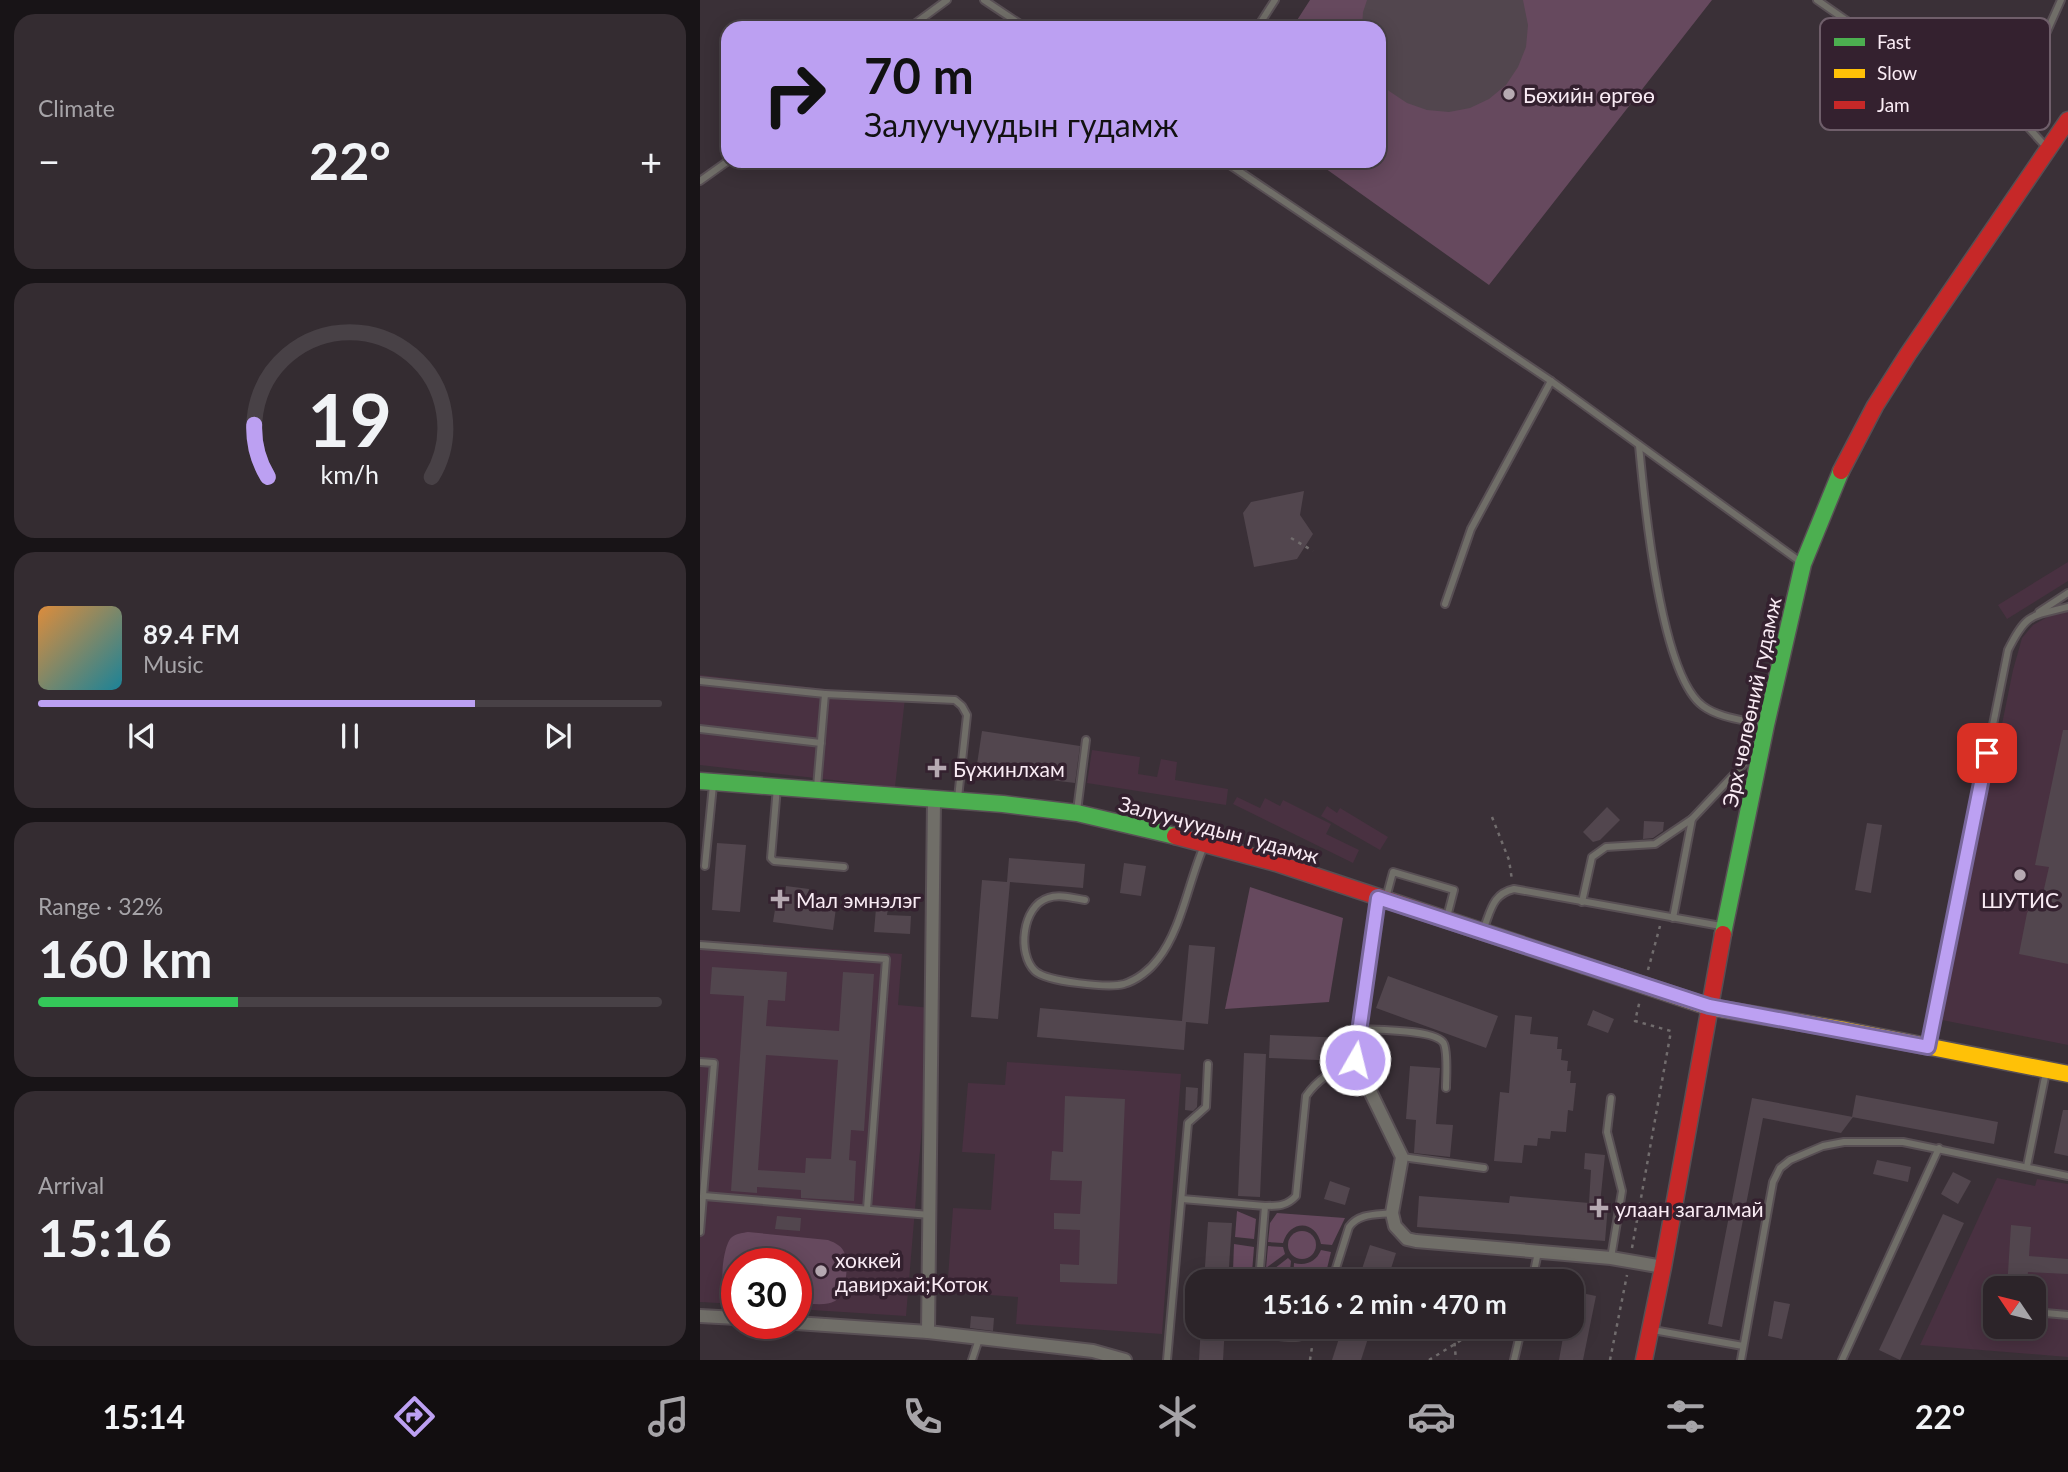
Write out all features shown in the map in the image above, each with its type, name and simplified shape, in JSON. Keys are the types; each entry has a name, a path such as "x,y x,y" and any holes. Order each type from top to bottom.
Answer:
{"street":[{"name":"Эрх чөлөөний гудамж","path":"1644,1360 1709,1006 1766,725 1803,564 1835,482 1875,406 2068,120"},
{"name":"Залуучуудын гудамж","path":"707,781 1003,804 1077,813 1150,828 1276,863 1709,1006 2068,1074"},
{"path":"928,1332 934,800"},
{"path":"1382,899 1355,1060 1402,1157 1392,1213 1395,1226 1407,1239 1611,1258 1663,1267"},
{"path":"700,1316 721,1317"},
{"path":"812,1324 928,1332 1093,1351 1125,1360"}],"lane":[{"path":"918,21 947,0"},
{"path":"984,0 1016,21"},
{"path":"1262,21 1275,0"},
{"path":"1817,0 1843,18"},
{"path":"2050,25 2061,0"},
{"path":"2031,130 2048,149"},
{"path":"700,181 721,165"},
{"path":"1234,168 1551,380 1803,564"},
{"path":"1445,604 1471,529 1551,380"},
{"path":"1639,445 1644,500 1659,596 1677,662 1691,694 1703,706 1715,712 1766,725"},
{"path":"1928,1047 2008,650 2019,628 2068,593"},
{"path":"2034,615 2068,607"},
{"path":"700,681 825,694 955,700 967,715 957,801"},
{"path":"817,789 825,694"},
{"path":"700,729 821,743"},
{"path":"1077,813 1086,740"},
{"path":"1583,902 1592,857 1606,846 1655,844 1692,819 1762,744"},
{"path":"705,866 707,781"},
{"path":"778,785 771,858 774,861 844,867"},
{"path":"1673,918 1692,819"},
{"path":"1085,900 1050,897 1034,907 1027,920 1026,929 1031,967 1052,980 1113,985 1124,984 1137,978 1158,959 1168,945 1205,844"},
{"path":"1382,899 1393,872 1454,890 1446,920"},
{"path":"1483,932 1496,899 1503,892 1514,889 1725,927"},
{"path":"700,945 886,959 867,1209"},
{"path":"1360,1029 1428,1034 1440,1038 1445,1045 1446,1088"},
{"path":"1182,1199 1265,1206 1282,1206 1290,1202 1296,1196 1306,1096 1313,1084 1325,1074 1355,1060"},
{"path":"700,1062 714,1063 700,1232"},
{"path":"1167,1360 1188,1123 1206,1107 1208,1065"},
{"path":"2027,1166 2047,1069"},
{"path":"1611,1098 1607,1132 1622,1191 1611,1258"},
{"path":"1741,1360 1773,1182 1780,1168 1790,1160 1824,1146 1844,1142 1903,1142 2068,1176"},
{"path":"1842,1360 1939,1148"},
{"path":"1402,1157 1484,1168"},
{"path":"704,1196 930,1215"},
{"path":"1260,1269 1265,1206"},
{"path":"1336,1269 1354,1219 1392,1213"},
{"path":"1535,1269 1539,1251"},
{"path":"2046,1313 2068,1315"},
{"path":"1651,1329 1743,1346"},
{"path":"972,1360 979,1339"},
{"path":"1514,1360 1519,1339"}],"path":[{"path":"1292,538 1312,551"},
{"path":"1492,817 1509,860 1514,889"},
{"path":"1610,1360 1671,1031 1635,1021 1662,916"},
{"path":"1455,1339 1456,1360"},
{"path":"1429,1360 1463,1339"},
{"path":"1310,1360 1312,1347"}],"shaded area":[{"name":"Бөхийн өргөө","path":"1310,0 1712,0 1489,285 1325,168 1386,168 1386,21 1296,21"},
{"path":"2068,562 2068,581 2007,619 1998,605"},
{"name":"ШУТИС","path":"2068,611 2068,1045 1942,1020 2013,670 2022,638 2033,625 2051,615"},
{"path":"700,675 905,698 895,787 700,765"},
{"path":"1092,750 1140,757 1138,774 1157,777 1161,759 1177,762 1175,780 1228,789 1226,805 1087,783"},
{"path":"1237,797 1260,808 1265,798 1280,806 1283,800 1331,824 1326,834 1359,850 1353,863 1233,804"},
{"path":"1327,806 1337,813 1340,808 1388,837 1380,850 1321,816"},
{"path":"1250,887 1343,918 1329,1002 1225,1009"},
{"path":"700,940 902,954 898,1005 932,1008 906,1316 812,1310 812,1248 721,1248 721,1303 700,1302"},
{"path":"1007,1062 1181,1074 1162,1334 1016,1324 1018,1297 947,1292 953,1208 991,1210 995,1154 962,1152 968,1083 1005,1085"},
{"path":"1997,1178 2035,1186 2037,1179 2068,1184 2068,1357 1920,1345"},
{"path":"1237,1211 1256,1219 1254,1239 1235,1237"},
{"path":"1277,1213 1345,1218 1332,1245 1321,1244 1314,1230 1303,1226 1291,1230 1283,1243 1268,1242 1270,1223"},
{"path":"1302,1231 1312,1235 1316,1245 1312,1255 1302,1259 1292,1255 1288,1245 1292,1235"},
{"path":"740,1233 828,1240 838,1245 845,1254 847,1265 846,1279 839,1298 826,1304 812,1304 812,1248 726,1248 729,1241"},
{"path":"1234,1244 1254,1247 1252,1269 1233,1269"},
{"path":"1268,1246 1283,1247 1285,1254 1266,1268"},
{"path":"1321,1250 1331,1252 1327,1269 1294,1269 1294,1263 1303,1264 1316,1258"},
{"path":"1288,1258 1291,1261 1290,1269 1274,1269"}],"building":[{"path":"1367,0 1523,0 1528,25 1526,47 1518,67 1506,85 1489,99 1470,108 1449,112 1427,110 1407,103 1386,87 1386,21 1362,21"},
{"path":"1304,491 1300,515 1313,534 1297,559 1254,567 1243,513 1251,502"},
{"path":"2063,730 2068,730 2068,964 2019,954 2027,913 2031,907 2041,902 2049,867 2035,865"},
{"path":"982,731 1080,746 1075,783 976,771"},
{"path":"1607,807 1620,820 1600,840 1593,842 1583,832"},
{"path":"1644,821 1664,822 1663,831 1653,838 1643,839"},
{"path":"1867,823 1882,825 1871,893 1855,890"},
{"path":"717,843 746,845 740,912 712,910"},
{"path":"1009,858 1085,864 1083,888 1010,882 998,1019 971,1017 982,880 1007,882"},
{"path":"1124,863 1146,866 1141,896 1120,893"},
{"path":"786,886 809,889 807,903 836,908 833,930 773,922 777,897 785,898"},
{"path":"876,908 888,908 887,915 911,916 910,934 874,932"},
{"path":"1189,945 1215,947 1208,1024 1186,1022 1184,1050 1037,1037 1040,1008 1182,1021"},
{"path":"712,967 787,972 785,1001 768,1000 766,1026 839,1031 843,972 874,974 864,1131 851,1130 849,1160 856,1161 854,1201 801,1198 801,1190 757,1187 757,1193 731,1191 744,996 710,994","holes":["766,1055 838,1060 831,1159 806,1158 805,1173 758,1170"]},
{"path":"1388,976 1498,1016 1486,1048 1376,1008"},
{"path":"1593,1010 1614,1019 1608,1033 1587,1025"},
{"path":"1515,1015 1532,1017 1530,1034 1558,1037 1557,1049 1562,1049 1561,1060 1568,1061 1567,1071 1571,1071 1570,1083 1576,1083 1573,1111 1568,1110 1566,1132 1551,1131 1550,1139 1538,1138 1537,1146 1524,1145 1522,1163 1494,1161 1500,1092 1509,1093"},
{"path":"1270,1035 1347,1038 1346,1058 1341,1061 1269,1058"},
{"path":"1244,1053 1266,1054 1260,1197 1238,1196"},
{"path":"1410,1066 1440,1068 1436,1124 1453,1125 1450,1157 1414,1153 1416,1120 1406,1119"},
{"path":"1186,1087 1198,1088 1197,1107 1193,1111 1185,1110"},
{"path":"1856,1095 1998,1122 1994,1144 1852,1117"},
{"path":"1065,1096 1125,1099 1117,1284 1060,1282 1060,1264 1079,1265 1080,1230 1054,1229 1054,1213 1080,1214 1082,1181 1050,1180 1052,1151 1063,1152"},
{"path":"1752,1098 1853,1117 1841,1133 1763,1118 1722,1327 1708,1324"},
{"path":"2063,1110 2068,1110 2068,1156 2054,1153"},
{"path":"1585,1153 1605,1155 1600,1204 1608,1205 1605,1241 1417,1227 1419,1196 1509,1203 1510,1196 1589,1203 1591,1170 1584,1169"},
{"path":"1877,1160 1911,1167 1908,1182 1873,1174"},
{"path":"1953,1172 1971,1181 1958,1204 1941,1194"},
{"path":"1330,1181 1350,1188 1345,1205 1324,1199"},
{"path":"1943,1214 1964,1223 1900,1360 1879,1350"},
{"path":"777,1216 801,1218 800,1231 775,1229"},
{"path":"1208,1222 1232,1223 1229,1269 1205,1269"},
{"path":"2011,1225 2031,1227 2029,1256 2068,1259 2068,1274 2028,1272 2028,1276 2008,1276"},
{"path":"1370,1245 1396,1253 1391,1269 1362,1269"},
{"path":"1584,1294 1596,1296 1583,1360 1559,1360 1563,1339 1584,1339"},
{"path":"1774,1301 1790,1304 1782,1339 1768,1336"},
{"path":"971,1316 994,1318 993,1331 970,1328"},
{"path":"1200,1339 1224,1339 1223,1360 1199,1360"},
{"path":"1339,1339 1368,1339 1361,1360 1332,1360"}],"traffic: fast":[{"path":"1723,934 1766,725 1803,564 1841,471"},
{"path":"700,781 1003,804 1077,813 1175,836"}],"traffic: slow":[{"path":"1583,965 1709,1007 1845,1030 2068,1074"}],"traffic: jam":[{"path":"1841,471 1875,406 1908,354 2068,120"},
{"path":"1175,836 1276,863 1583,965"},
{"path":"1644,1360 1723,934"}],"place":[{"name":"Бөхийн өргөө","path":"1509,94"},
{"name":"Бүжинлхам","path":"937,768"},
{"name":"ШУТИС","path":"2020,875"},
{"name":"Мал эмнэлэг","path":"780,899"},
{"name":"улаан загалмай","path":"1599,1208"},
{"name":"хоккей давирхай;Коток","path":"821,1271"}],"route":[{"path":"1355,1060 1378,898 1709,1006 1928,1047 1987,753"}]}
